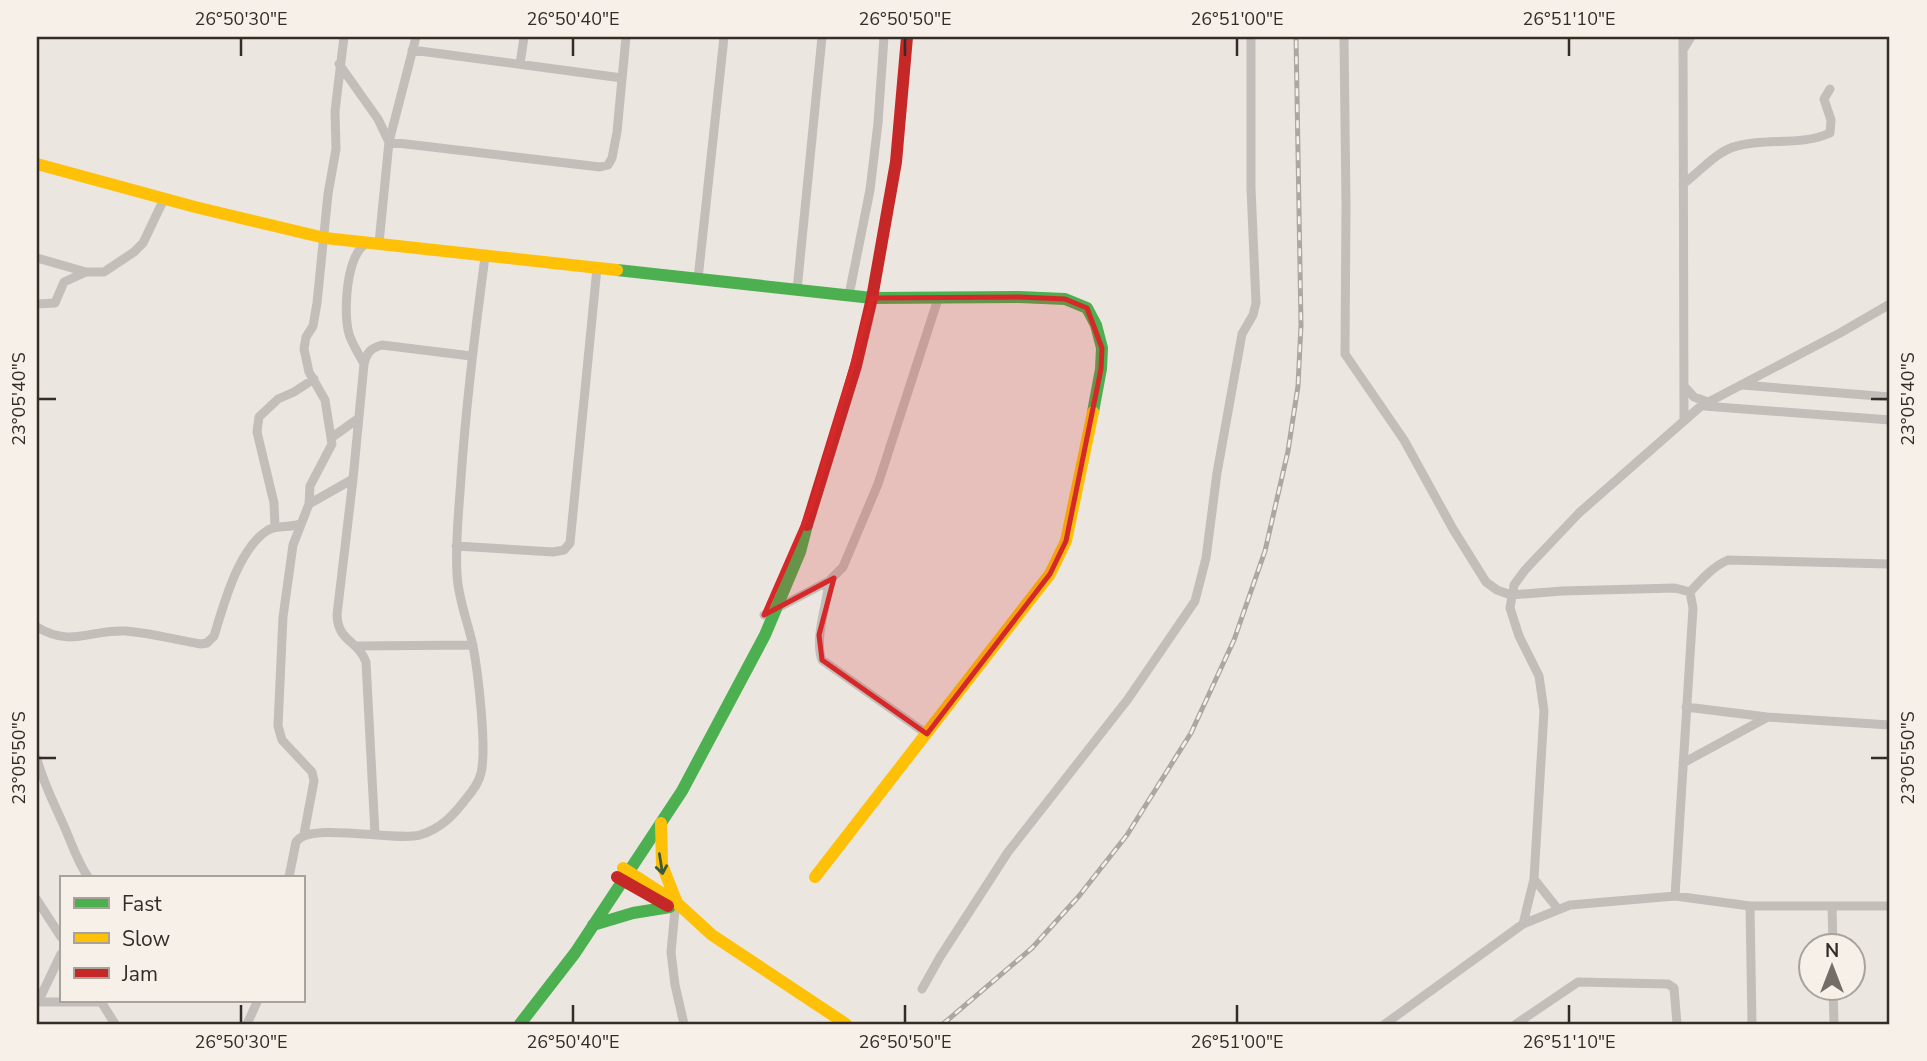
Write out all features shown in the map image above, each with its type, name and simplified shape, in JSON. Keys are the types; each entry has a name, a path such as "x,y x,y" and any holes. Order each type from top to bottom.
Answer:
{"main road":[{"path":"506,1024 548,973 662,821 732,701 770,613 796,535 812,505 856,366 872,298 896,162 906,37"},
{"path":"37,164 164,199 325,238 872,298 1019,296 1065,299 1087,308 1096,325 1102,348 1101,369 1066,541 1050,575 815,877"},
{"path":"520,1024 555,981 593,925 770,613"},
{"path":"662,821 659,850 662,870 674,907"},
{"path":"623,874 846,1024"},
{"path":"593,925 633,913 674,907"}],"street":[{"path":"289,876 296,842 304,834 314,781 312,772 282,740 277,713 286,581 300,524 309,504 310,486 331,448 325,400 309,372 304,349 306,337 313,326 317,303 335,149 335,111 344,37"},
{"path":"364,364 350,337 346,295 356,251 373,243 389,142 416,37"},
{"path":"520,64 524,37"},
{"path":"389,142 608,166 615,146 626,37"},
{"path":"698,279 724,37"},
{"path":"797,289 822,37"},
{"path":"849,295 870,190 884,37"},
{"path":"922,989 1008,852 1128,699 1195,601 1206,558 1217,473 1242,334 1253,315 1256,303 1251,188 1251,37"},
{"path":"1344,37 1345,354 1404,440 1486,582 1511,595 1675,588 1690,592"},
{"path":"1683,37 1684,419"},
{"path":"1683,50 1691,37"},
{"path":"412,50 622,78"},
{"path":"339,64 378,119 389,142"},
{"path":"1683,184 1721,153 1735,146 1804,139 1830,133 1831,120 1824,99 1830,89"},
{"path":"37,258 86,272 104,272 134,252 148,236 164,199"},
{"path":"304,834 406,837 434,830 451,818 481,775 483,748 473,645 461,603 456,546 471,356 485,257"},
{"path":"456,546 553,552 564,550 570,543 597,268"},
{"path":"37,304 55,303 64,282 86,272"},
{"path":"770,613 829,581 843,567 878,484 938,299"},
{"path":"1523,924 1534,878 1544,711 1539,676 1519,636 1510,608 1514,585 1579,513 1684,419 1739,384 1840,333 1890,304"},
{"path":"375,834 366,662 363,653 343,636 337,626 364,364 373,347 382,345 471,356"},
{"path":"275,527 274,503 257,432 259,417 278,399 314,379"},
{"path":"1739,384 1890,397"},
{"path":"1685,386 1694,397 1705,404 1890,420"},
{"path":"331,438 359,418"},
{"path":"309,504 353,479"},
{"path":"37,627 52,636 62,638 118,631 207,643 214,636 232,579 254,544 275,527 300,524"},
{"path":"1690,592 1703,578 1728,560 1890,564"},
{"path":"829,581 827,606 819,635 818,651 822,660 927,734"},
{"path":"1675,897 1693,608 1690,592"},
{"path":"356,646 473,645"},
{"path":"1686,708 1767,717 1890,725"},
{"path":"1683,763 1767,717"},
{"path":"37,759 44,785 78,863 87,876"},
{"path":"1534,878 1558,909"},
{"path":"1391,1023 1523,924 1570,905 1675,897 1750,906 1890,906"},
{"path":"37,900 60,935"},
{"path":"1750,906 1752,1024"},
{"path":"1832,906 1833,932"},
{"path":"674,907 671,953 684,1024"},
{"path":"60,956 37,1002 60,1002"},
{"path":"1516,1024 1572,985 1586,981 1668,984 1674,988 1676,994 1677,1024"},
{"path":"102,1002 115,1024"},
{"path":"247,1024 257,1002"},
{"path":"1833,1002 1834,1024"}],"highlighted area":[{"path":"872,298 1065,299 1087,308 1102,348 1101,369 1066,541 1050,574 927,734 822,660 819,635 834,578 764,615 812,505"}],"railway":[{"path":"943,1024 1032,948 1079,896 1127,835 1191,733 1234,640 1265,551 1288,451 1298,386 1301,325 1296,37"}],"traffic: fast":[{"path":"617,270 872,298 1065,299 1087,308 1096,325 1102,348 1093,412"},
{"path":"520,1024 575,953 682,791 765,635 800,552 807,525"},
{"path":"593,925 633,913 670,907"}],"traffic: slow":[{"path":"37,164 195,207 325,238 617,270"},
{"path":"815,877 1050,574 1066,541 1093,412"},
{"path":"661,823 662,865 677,903"},
{"path":"623,868 677,903 712,935 846,1024"}],"traffic: jam":[{"path":"807,525 856,366 872,298 896,162 907,37"},
{"path":"617,877 668,906"}]}
